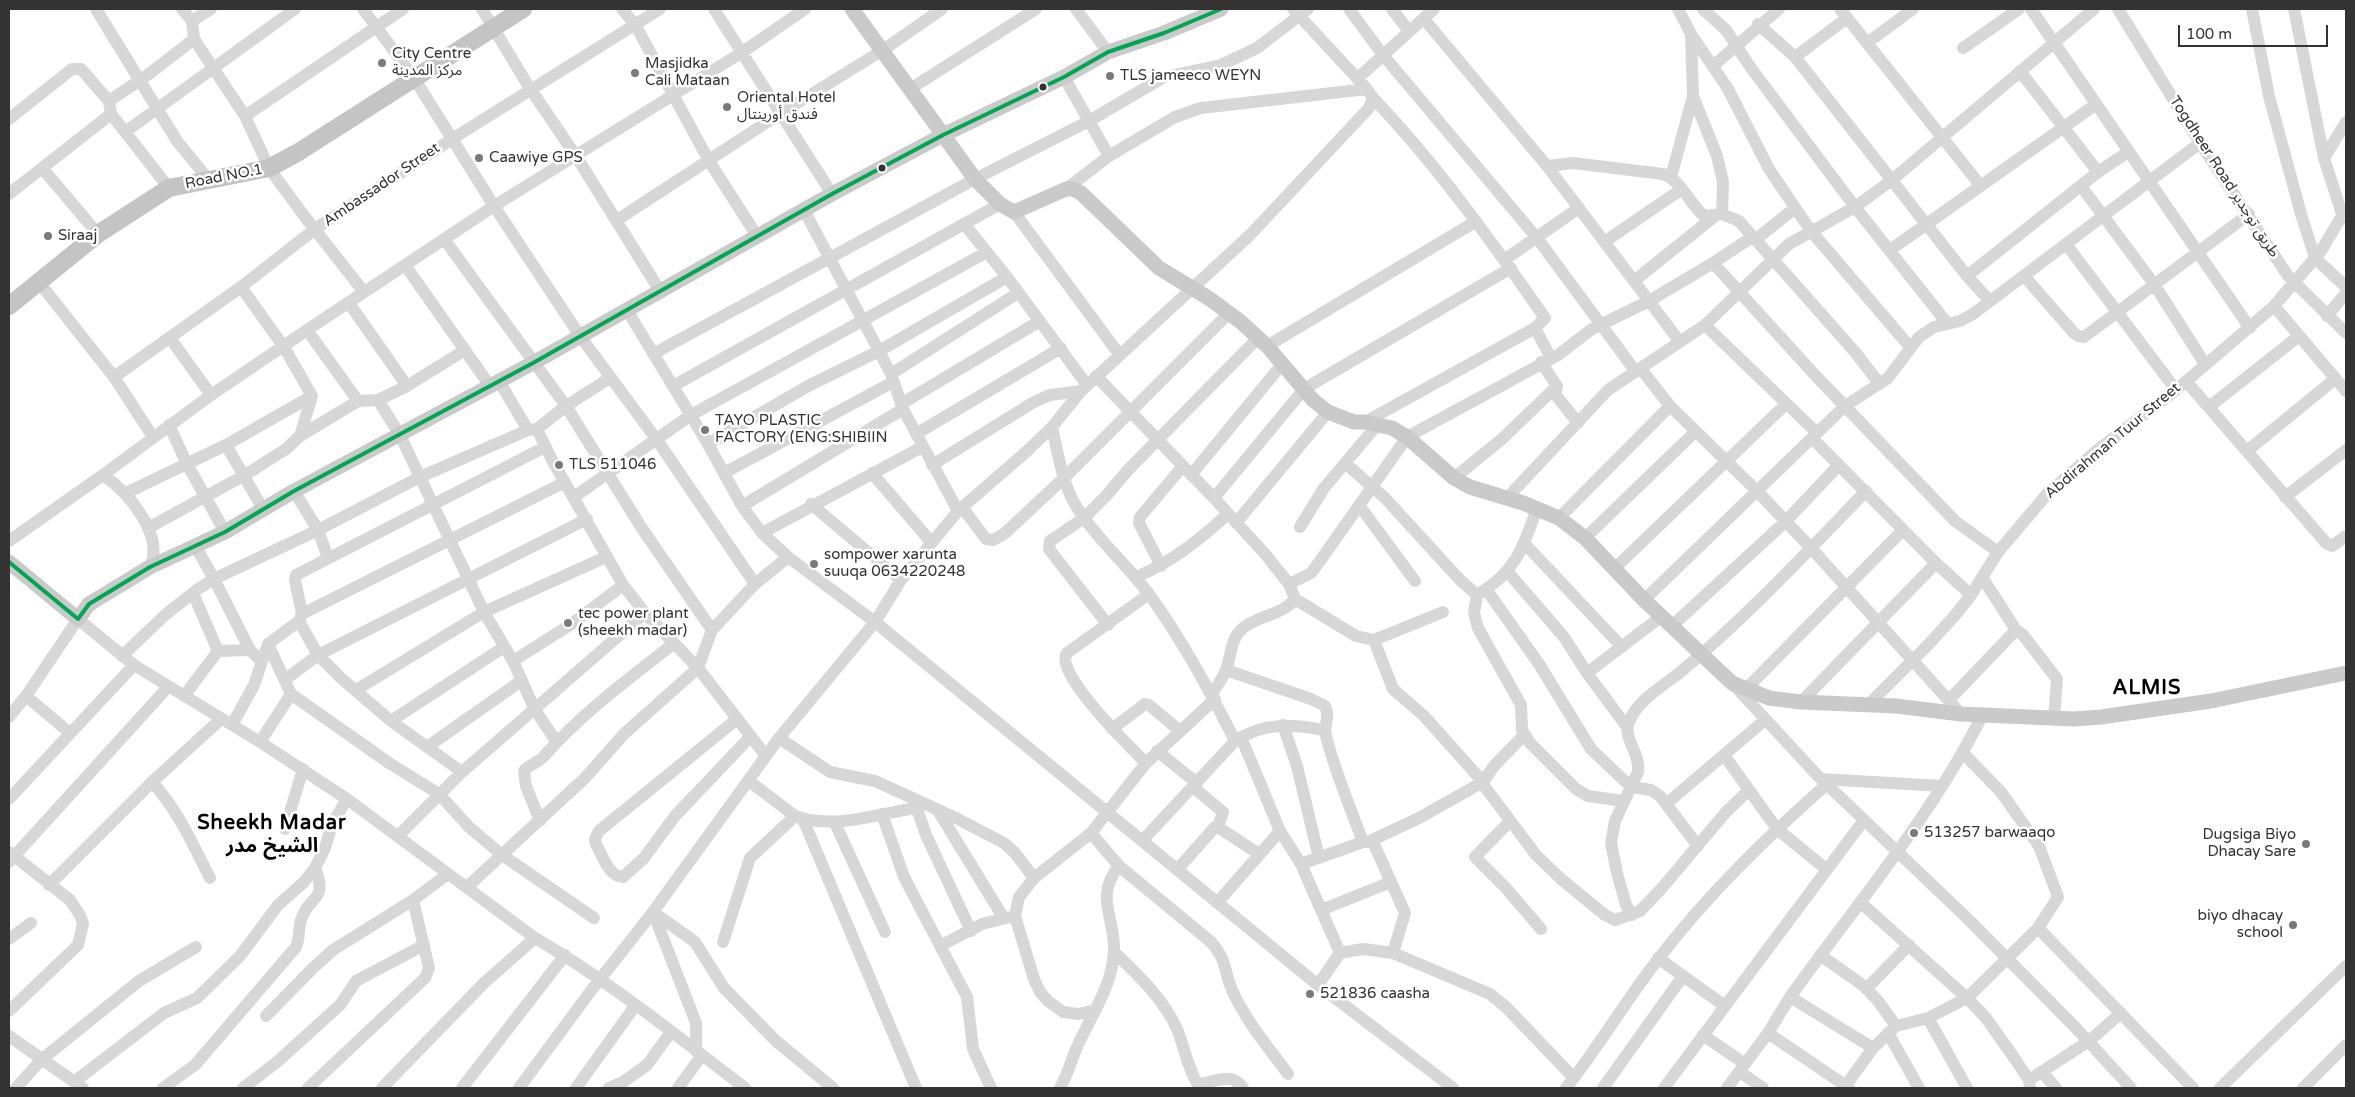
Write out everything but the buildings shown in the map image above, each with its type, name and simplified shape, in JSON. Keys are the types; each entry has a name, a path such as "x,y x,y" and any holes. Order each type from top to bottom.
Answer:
{"highway":[{"name":"Road NO.1","path":"9,306 98,234 170,188 270,168 297,153 523,9"}],"main road":[{"path":"852,9 975,179 1000,204 1014,212 1066,189 1073,188 1081,193 1160,268 1229,312 1262,342 1313,400 1328,412 1354,422 1372,423 1392,428 1407,437 1454,478 1470,486 1536,508 1559,518 1586,538 1644,600 1738,686 1769,698 1801,702 1896,706 1962,714 2054,719 2101,717 2211,701 2346,673"},
{"path":"9,562 78,619 89,604 150,567 225,532 294,491 495,384 832,194 943,135 1064,77 1108,52 1164,33 1221,9"}],"street":[{"path":"96,9 177,140 208,179"},
{"path":"182,9 192,21 194,39 245,116 270,168 315,230 364,292"},
{"path":"192,21 211,9"},
{"path":"125,132 158,110 295,9"},
{"path":"363,9 414,78 494,206 580,336 657,440 755,584"},
{"path":"245,116 403,9"},
{"path":"482,9 531,90 576,156 660,291"},
{"path":"622,9 636,26 672,96 709,161 757,236"},
{"name":"Ambassador Street","path":"114,377 241,287 315,230 452,139 596,47 636,26 660,9"},
{"path":"714,9 832,194"},
{"path":"9,541 103,475 169,425 306,330 494,206 741,53 805,9"},
{"path":"617,220 781,113 883,50 942,9"},
{"path":"910,88 1036,9"},
{"path":"1076,9 1108,52"},
{"path":"1349,9 1383,55 1537,238 1602,325 1670,406 1757,491 1880,622 1962,714"},
{"path":"1392,9 1409,31"},
{"path":"1358,78 1434,9"},
{"path":"1678,9 1690,34 1739,107 1769,168 1795,208 1811,231 1910,347"},
{"path":"1703,9 1726,30 1855,207 1947,323"},
{"path":"1713,66 1758,24 1779,9"},
{"path":"1867,43 1913,9"},
{"path":"1963,48 2019,9"},
{"path":"2031,9 2055,41 2095,105 2250,328"},
{"path":"1507,498 1608,390 1705,325 1774,261 1789,244 1855,207 1892,180 2094,9"},
{"name":"Togdheer Road طريق توجدير","path":"2118,9 2200,144 2294,284 2346,333"},
{"path":"2252,9 2269,96 2301,214 2316,258 2346,287"},
{"path":"2294,9 2324,158 2344,211"},
{"path":"653,354 830,260 975,179 1089,121 1164,77 1221,65 1257,48 1300,11 1402,128 1507,264 1546,318 1535,328 1372,423 1345,463 1324,488 1300,527"},
{"path":"1795,57 1844,13 1980,184"},
{"path":"1424,20 1546,166 1680,342"},
{"path":"1758,24 1778,39 1795,57 1967,276 1990,302"},
{"path":"1671,177 1693,96 1690,34"},
{"path":"109,100 140,80 194,39"},
{"path":"9,119 72,69 81,69 109,100 111,114 170,188"},
{"path":"2020,71 2098,172"},
{"path":"1064,77 1109,156"},
{"path":"1066,189 1109,156 1175,117 1201,108 1370,93"},
{"path":"519,1088 599,980 653,912 779,738 875,622 901,580 931,542 960,509 1052,427 1088,384 1119,354 1194,289 1250,235 1369,108 1370,93"},
{"path":"1634,281 1719,215 1723,182 1717,156 1693,96"},
{"path":"1890,250 1980,184 2095,105"},
{"path":"9,194 111,114"},
{"path":"2324,158 2346,122"},
{"path":"1644,600 1845,406 1891,374 1910,347 1927,332 1947,323 1966,318 1990,302 2200,144"},
{"path":"1967,276 2098,172 2128,152"},
{"path":"1546,166 1573,163 1663,174 1671,177 1704,216 1719,215 1739,221 1855,352 1879,383"},
{"path":"43,169 98,234"},
{"path":"2081,186 2154,284 2205,364"},
{"path":"1604,242 1682,189"},
{"path":"673,386 1000,204"},
{"path":"1214,498 1304,389 1507,264 1537,238 1579,208"},
{"path":"1289,584 1311,573 1407,437 1566,349 1592,329 1649,301 1714,263 1754,238 1795,208"},
{"path":"804,210 880,351 902,406 922,447 960,509 986,539 993,540 1026,515 1229,312"},
{"name":"Abdirahman Tuur Street","path":"1868,705 1914,660 1971,595 1998,552 2048,493 2095,452 2176,390 2274,306 2316,258 2344,211"},
{"path":"1014,212 1119,354"},
{"path":"2024,276 2078,336 2084,337 2248,214"},
{"path":"1108,625 1049,549 1050,541 1084,518 1158,440 1262,342 1475,222"},
{"path":"965,225 1088,384 1131,412 1214,498 1289,584 1295,599 1356,636 1374,640 1443,612"},
{"path":"444,240 566,406 641,527 712,630"},
{"path":"2066,244 2176,390"},
{"path":"574,497 690,415 987,252"},
{"path":"1714,263 1845,406 1955,521 1998,552"},
{"path":"405,265 465,350 533,429 587,519 606,557 623,585 673,644 698,668 766,756"},
{"path":"708,444 808,386 880,351 1007,277"},
{"path":"38,281 114,377 153,437"},
{"path":"241,287 284,346 312,396 300,436"},
{"path":"724,473 892,378 1018,293"},
{"path":"2327,316 2346,293"},
{"path":"348,304 407,386"},
{"path":"2274,306 2346,391"},
{"path":"627,310 708,444 742,506 762,533 788,557 875,622 1318,985 1453,1088"},
{"path":"742,506 1040,321"},
{"path":"1705,325 1786,404 1840,466 1903,530 1971,595"},
{"path":"1535,328 1557,386 1555,394 1578,423"},
{"path":"306,330 358,401"},
{"path":"2209,407 2298,336"},
{"path":"170,338 212,395"},
{"path":"916,434 1060,348"},
{"path":"148,528 245,475 286,449 300,436 358,401 378,400 407,386 465,350"},
{"path":"1161,566 1139,523 1140,517 1187,470 1282,363"},
{"path":"122,656 165,615 214,579 318,530 420,477 533,429 610,378"},
{"path":"2248,451 2336,379"},
{"path":"2186,381 2327,544 2332,546 2346,536"},
{"path":"932,465 1034,402 1050,395 1088,384"},
{"path":"1454,478 1502,439 1557,386"},
{"path":"126,493 226,445 312,396"},
{"path":"378,400 400,435 484,612 513,661 534,708 556,741"},
{"path":"1615,568 1725,460 1786,404"},
{"path":"1559,518 1670,406"},
{"path":"1136,577 1161,566 1232,518 1328,412"},
{"path":"169,425 187,464 225,532"},
{"path":"1052,427 1064,478 1075,505 1084,518 1136,577 1177,635 1238,739 1280,831 1301,864 1340,953"},
{"path":"1586,538 1695,432"},
{"path":"226,445 263,509"},
{"path":"462,772 391,721 318,655 300,618 295,577 328,558 545,447"},
{"path":"762,533 811,504 922,447"},
{"path":"2285,497 2346,450"},
{"path":"1345,463 1372,487 1460,580 1482,592 1539,664 1591,750 1630,787 1651,790 1666,804 1698,846"},
{"path":"1587,673 1622,646 1667,621 1785,522 1840,466"},
{"path":"872,473 931,542"},
{"path":"103,475 126,493 148,528 155,551 150,567"},
{"path":"49,884 152,782 226,722 254,685 268,644 300,618 450,539 565,482"},
{"path":"294,491 318,530 328,558"},
{"path":"1627,727 1637,709 1702,654 1811,548 1866,491"},
{"path":"811,504 901,580"},
{"path":"1359,505 1415,581"},
{"path":"1536,508 1522,551 1507,571 1482,592 1474,612 1478,628 1521,705 1524,735 1576,789 1588,796 1623,801"},
{"path":"286,679 318,655 587,519"},
{"path":"1903,530 1847,588 1738,686 1765,720 1824,782 2008,959 2089,1041 2131,1088"},
{"path":"1525,544 1622,646"},
{"path":"196,547 250,650 262,662"},
{"path":"356,690 484,612 606,557"},
{"path":"467,886 540,821 585,778 624,734 698,668 712,630 755,584 788,557"},
{"path":"1801,702 1936,563"},
{"path":"1507,571 1564,637 1587,673 1627,727 1640,764 1615,821 1611,843 1626,905 1632,915"},
{"path":"1982,577 2016,630 2023,635 2057,679 2054,719"},
{"path":"513,661 573,623 623,585"},
{"path":"193,593 218,651"},
{"path":"1146,763 1112,729 1082,691 1065,665 1064,658 1067,652 1108,625 1149,594"},
{"path":"940,946 971,931 1009,917 1022,891 1034,878 1091,833 1146,763 1213,696 1226,670 1232,646 1239,632 1256,619 1288,606 1295,599"},
{"path":"398,836 462,772 645,613"},
{"path":"9,717 26,696 78,619 134,665 260,742 348,799 535,938 565,955 745,1088"},
{"path":"1949,700 2016,630"},
{"path":"1374,640 1393,689 1424,716 1483,782 1536,856 1605,915 1615,920 1640,911 1662,888 1726,812 1749,790"},
{"path":"268,644 277,666 286,679 291,694 389,763 439,794 469,827 502,855 594,918"},
{"path":"540,821 524,774 529,766 545,756 556,741 673,644"},
{"path":"391,721 504,647"},
{"path":"218,651 250,650"},
{"path":"184,696 218,651"},
{"path":"9,799 134,665"},
{"path":"1226,670 1311,699 1325,706 1328,715 1324,730 1330,753 1367,841 1375,844 1405,913 1393,953"},
{"path":"427,747 521,681"},
{"path":"9,1011 78,945 83,924 75,906 49,884 11,857 168,687"},
{"path":"260,742 291,694"},
{"path":"26,696 70,733"},
{"path":"1112,729 1145,704 1149,705 1180,731"},
{"path":"1727,1088 1768,1033 1790,997 1942,786 1963,753 1983,714"},
{"path":"737,719 599,831 596,844 612,872 618,877 623,877 644,858 674,816 751,736"},
{"path":"1666,804 1765,720"},
{"path":"1142,841 1238,739 1248,732 1266,726 1283,725 1324,730"},
{"path":"1283,725 1297,766 1319,858"},
{"path":"1301,864 1367,841 1419,818 1483,782 1494,766 1524,735"},
{"path":"779,738 830,772 875,781 915,803 937,809 1004,843 1016,853 1034,878"},
{"path":"1157,751 1223,812 1218,827"},
{"path":"1768,1033 1846,1088 1873,1048 1892,1030 1928,1018 1967,998 2038,928 2058,897 2039,846 2001,792 1963,753"},
{"path":"1724,755 1777,829 1826,869"},
{"path":"285,829 303,769"},
{"path":"749,781 799,817 835,823 882,814 915,803"},
{"path":"152,782 177,815 210,878"},
{"path":"1318,985 1340,953 1363,949 1393,953 1498,999 1570,1083 1658,958 1682,929 1824,782 1942,786"},
{"path":"9,1036 78,1085 153,1021 172,1008 190,1002 206,990 240,956 278,905 304,882 315,868 325,848 332,824 348,799"},
{"path":"915,803 942,870 971,931"},
{"path":"937,809 1009,917 1034,979 1048,1001 1069,1014 1087,1013 1096,1010"},
{"path":"882,814 904,877 967,997 973,1049 991,1088"},
{"path":"723,942 750,858 799,817"},
{"path":"799,817 916,1088"},
{"path":"1664,1088 1864,820"},
{"path":"1510,821 1475,858 1505,888 1541,929"},
{"path":"835,823 885,932"},
{"path":"1218,827 1260,854"},
{"path":"1177,870 1212,829 1218,827"},
{"path":"1217,903 1280,831"},
{"path":"1091,833 1119,866 1211,942 1220,952 1226,963 1232,991 1249,1020 1288,1074"},
{"path":"1060,1088 1076,1049 1104,992 1114,952 1114,935 1107,907 1107,884 1119,866"},
{"path":"163,1088 194,1065 296,947 300,937 301,920 320,889 315,868"},
{"path":"266,1016 333,950 412,900 448,874"},
{"path":"1321,910 1391,882"},
{"path":"308,1088 425,978 429,968 412,900"},
{"path":"1860,902 1967,998 1986,1018 2029,1084 2042,1072 2089,1041 2121,1013"},
{"path":"653,912 696,1023 699,1053 685,1085"},
{"path":"653,912 695,942 724,988 776,1041 833,1088"},
{"path":"9,939 31,923"},
{"path":"2038,928 2193,1088"},
{"path":"382,1088 484,983 535,938"},
{"path":"243,1088 277,1062 340,1005 356,981 424,945"},
{"path":"1866,989 1909,945"},
{"path":"16,1088 41,1060 139,981 196,947"},
{"path":"1114,952 1139,976 1164,1005 1178,1030 1197,1082 1201,1084 1231,1078 1238,1081 1242,1088"},
{"path":"462,1088 565,955"},
{"path":"1820,955 1866,989 1878,1001 1920,1088"},
{"path":"1658,958 1725,1006"},
{"path":"2220,1088 2346,966"},
{"path":"1603,1088 1683,976"},
{"path":"1790,997 1873,1048"},
{"path":"576,1088 635,1006"},
{"path":"1928,1018 1967,1088"},
{"path":"609,1088 623,1082 647,1065 670,1032"},
{"path":"1703,1035 1764,1088"},
{"path":"2303,1088 2346,1046"},
{"path":"2042,1072 2056,1088"}],"transit line":[{"path":"9,562 78,619 89,604 150,567 225,532 294,491 533,363 832,194 943,135 1064,77 1108,52 1164,33 1221,9"}],"place":[{"name":"City Centre مركز المدينة","path":"382,63"},
{"name":"Masjidka Cali Mataan","path":"635,73"},
{"name":"TLS jameeco WEYN","path":"1110,76"},
{"name":"Oriental Hotel فندق أورينتال","path":"727,107"},
{"name":"Caawiye GPS","path":"479,158"},
{"name":"Siraaj","path":"48,236"},
{"name":"TAYO PLASTIC FACTORY (ENG:SHIBIIN","path":"705,430"},
{"name":"TLS 511046","path":"559,465"},
{"name":"sompower xarunta suuqa 0634220248","path":"814,564"},
{"name":"tec power plant (sheekh madar)","path":"568,623"},
{"name":"513257 barwaaqo","path":"1914,833"},
{"name":"Dugsiga Biyo Dhacay Sare","path":"2306,844"},
{"name":"biyo dhacay school","path":"2293,925"},
{"name":"521836 caasha","path":"1310,994"}],"district":[{"name":"ALMIS","path":"2147,689"},
{"name":"Sheekh Madar الشيخ مدر","path":"272,836"}]}
